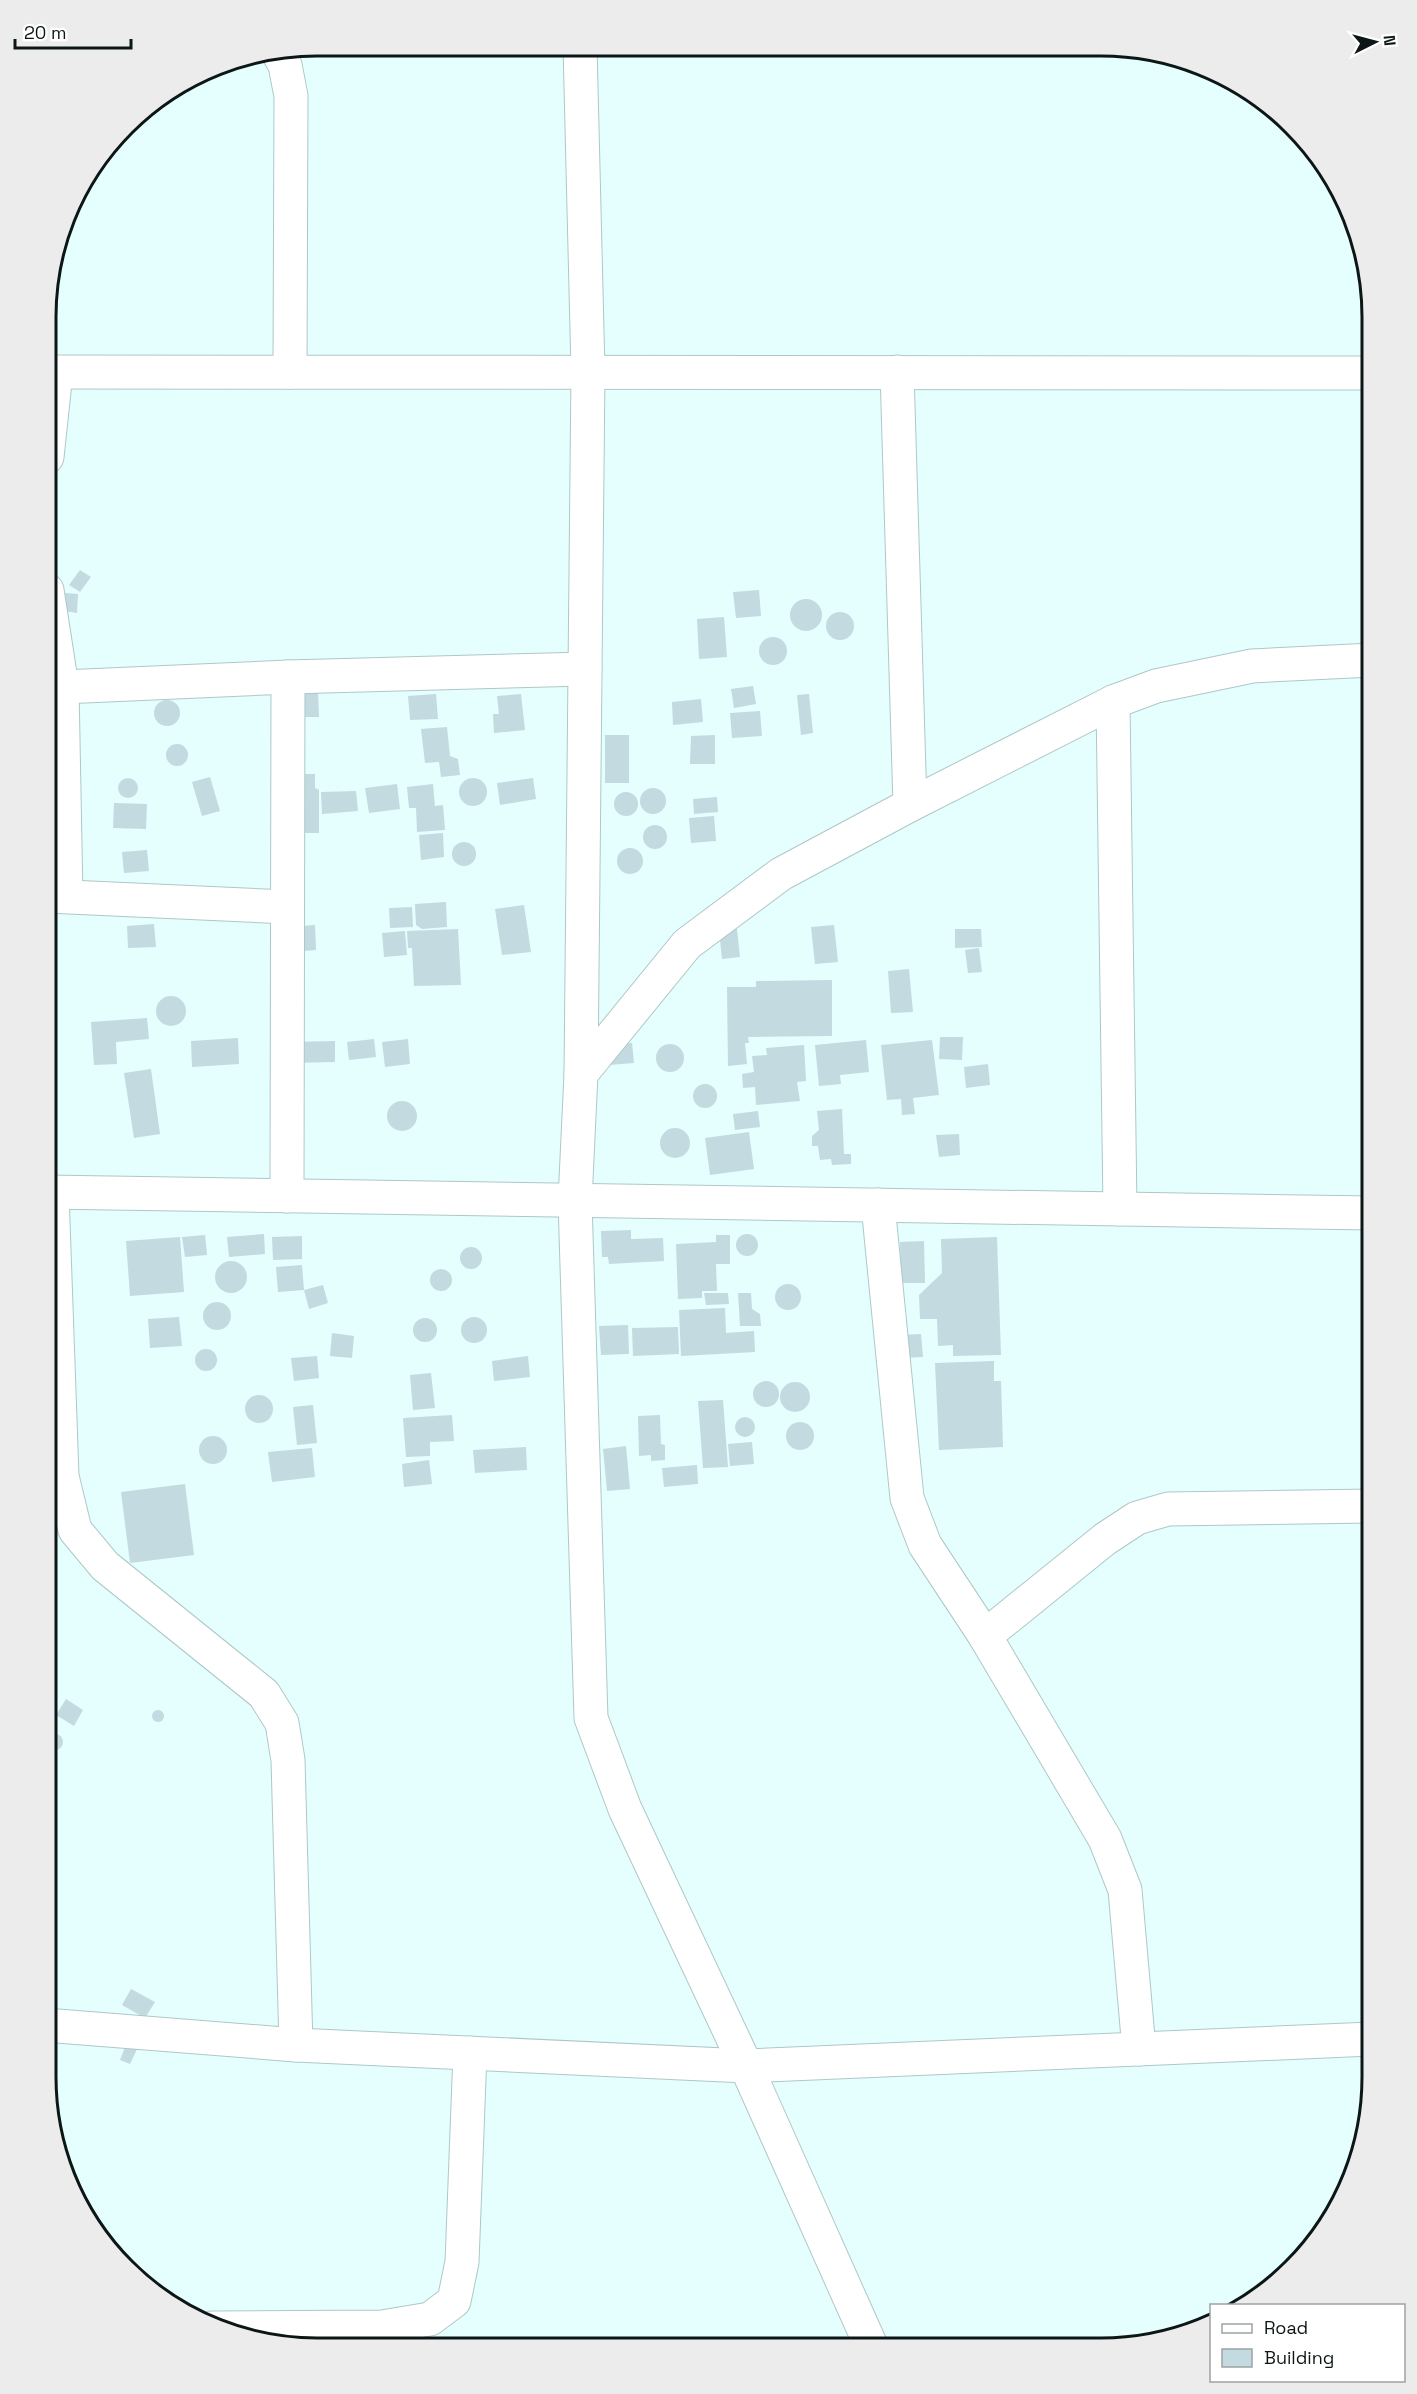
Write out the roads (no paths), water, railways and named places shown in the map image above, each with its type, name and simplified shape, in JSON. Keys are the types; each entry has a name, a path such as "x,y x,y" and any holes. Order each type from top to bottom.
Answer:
{"street":[{"path":"580,56 588,371 581,1074 575,1201 591,1718 625,1809 746,2066 868,2338"},
{"path":"281,58 285,65 291,96 290,372"},
{"path":"56,372 1362,373"},
{"path":"897,372 910,805"},
{"path":"56,648 62,687 56,896 288,907"},
{"path":"581,1074 687,944 781,874 910,805 1113,702 1156,686 1252,666 1362,660"},
{"path":"62,687 288,677 585,669"},
{"path":"287,1196 288,677"},
{"path":"1113,702 1120,1209"},
{"path":"56,1192 1362,1213"},
{"path":"878,1205 907,1498 925,1545 985,1636 1105,1839 1125,1890 1139,2049"},
{"path":"56,1345 62,1476 75,1530 105,1566 264,1694 282,1722 288,1760 296,2045"},
{"path":"985,1636 1105,1539 1137,1518 1168,1509 1362,1506"},
{"path":"56,2026 296,2045 746,2066 1362,2039"},
{"path":"279,2335 382,2327 430,2319 454,2301 462,2262 470,2053"}]}
